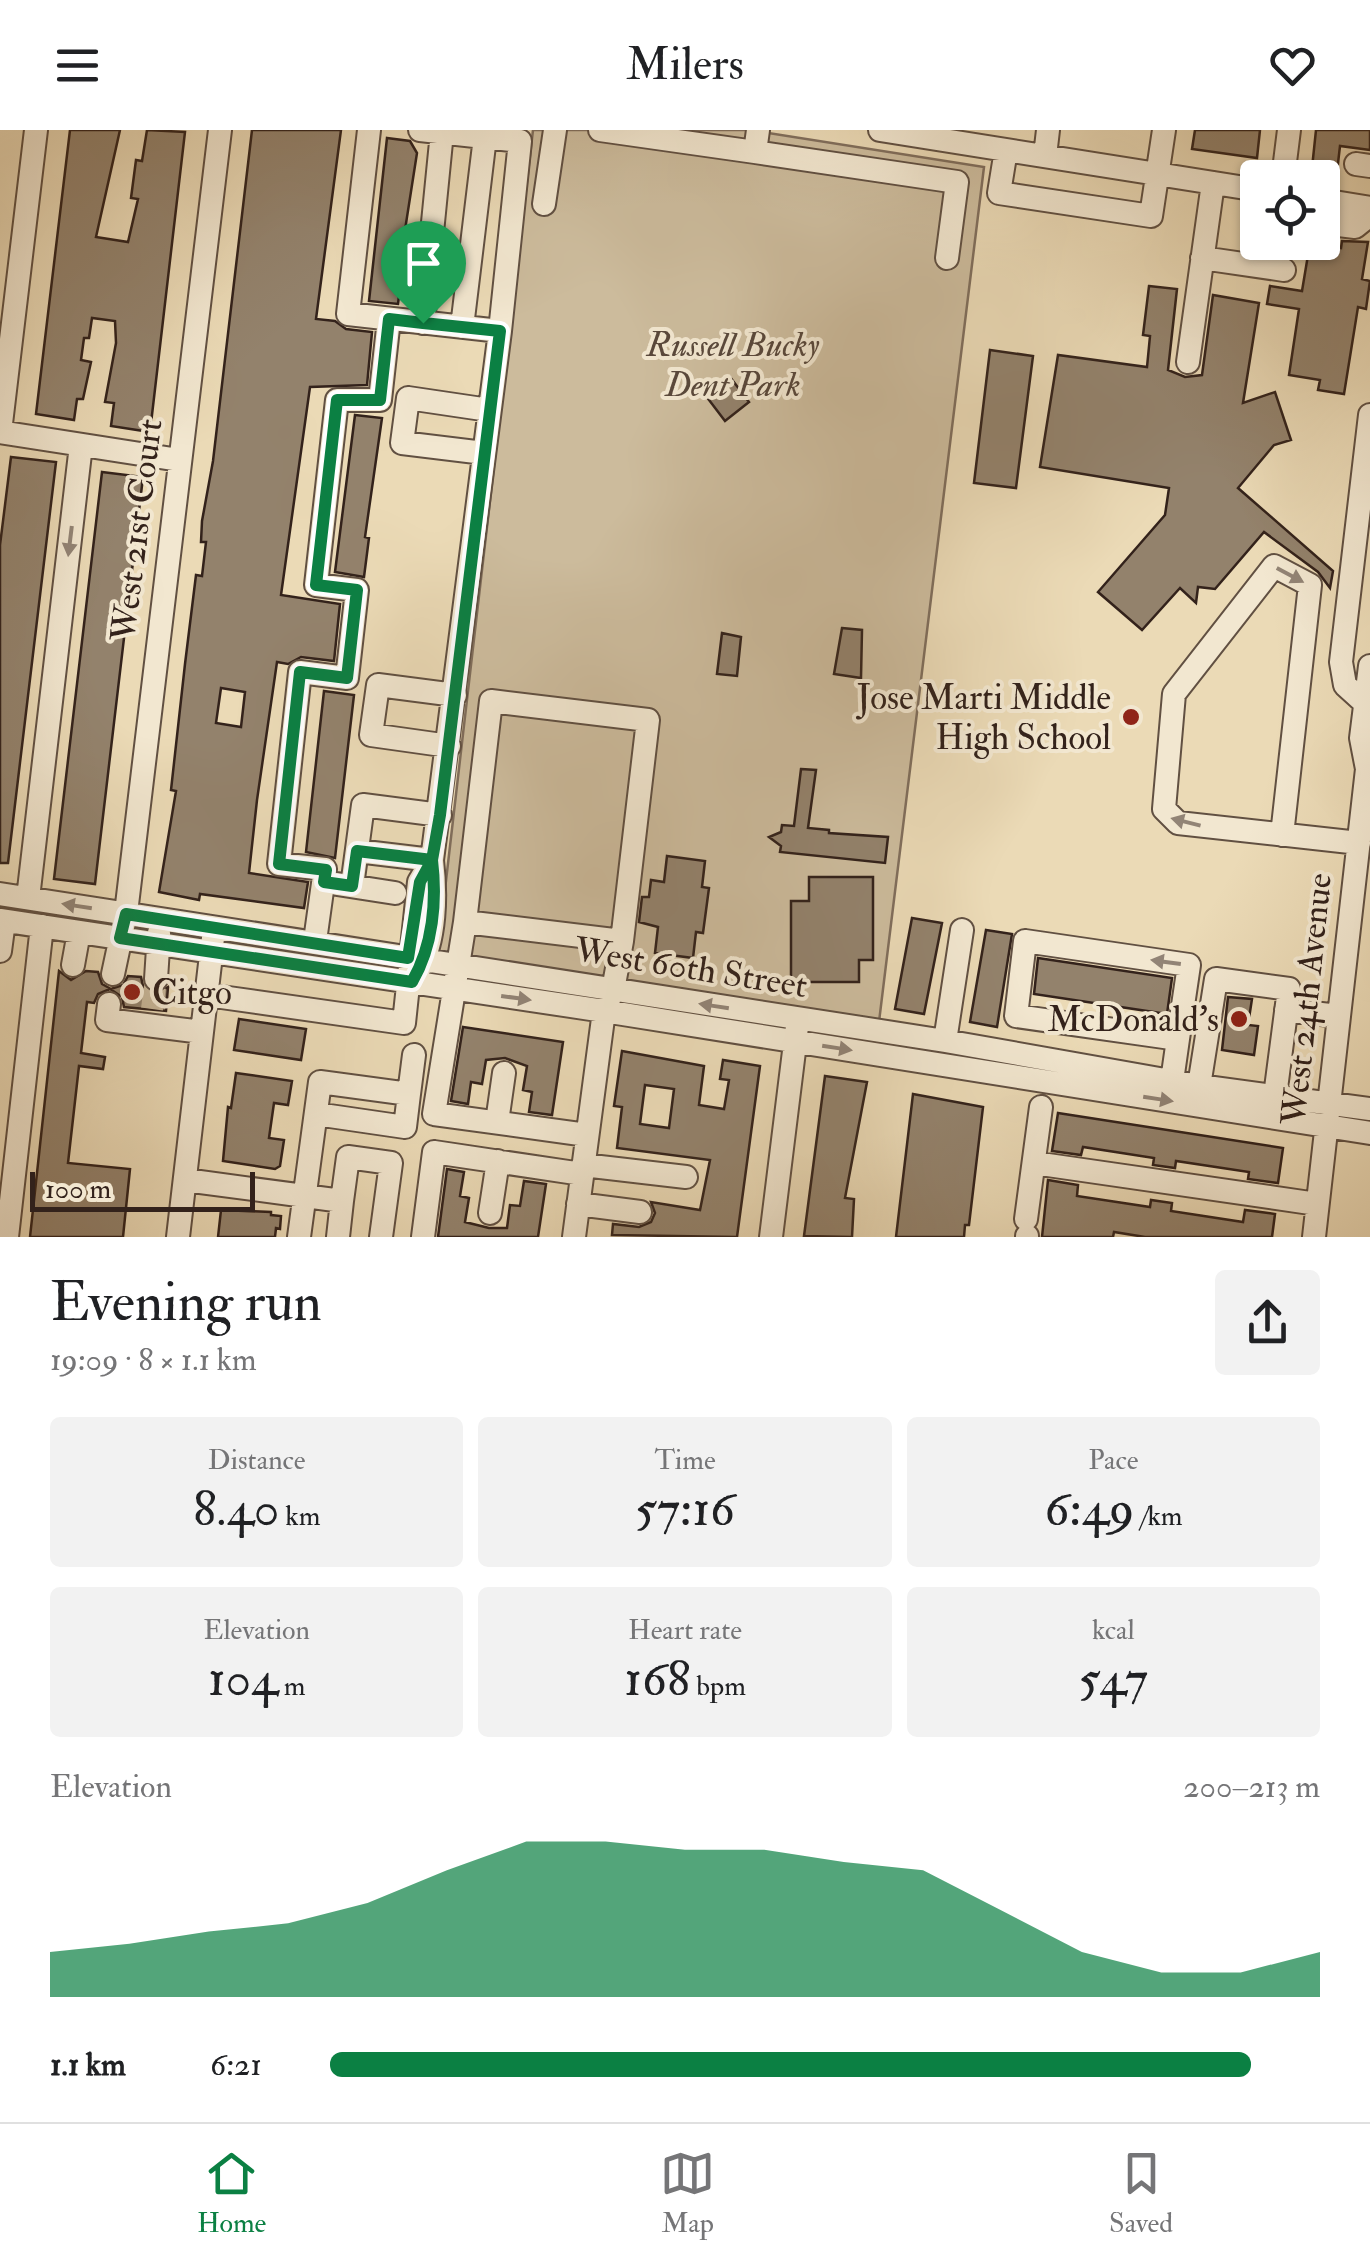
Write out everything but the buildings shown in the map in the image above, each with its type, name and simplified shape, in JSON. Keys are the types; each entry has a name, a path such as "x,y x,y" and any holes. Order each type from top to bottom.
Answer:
{"street":[{"path":"36,130 0,432 179,460"},
{"name":"West 21st Court","path":"113,974 126,914 220,130"},
{"path":"370,130 348,314 500,331"},
{"path":"544,204 555,130"},
{"path":"600,130 757,141 957,182"},
{"path":"880,130 1240,187"},
{"path":"1044,156 1048,130"},
{"path":"1006,150 999,193 1151,216 1164,130"},
{"path":"1285,160 1289,130"},
{"path":"206,995 404,1023 417,959 433,911 432,860 500,331 520,141 432,131 423,323"},
{"path":"462,327 485,137"},
{"path":"947,258 962,143"},
{"path":"1188,362 1213,183"},
{"path":"1340,203 1370,208"},
{"path":"1340,225 1355,227 1370,215"},
{"path":"1202,258 1284,270"},
{"path":"380,400 389,319"},
{"path":"347,678 357,590 316,585 337,400 408,398 489,410"},
{"path":"408,398 402,443 484,453"},
{"path":"1366,704 1345,685 1341,662 1370,416"},
{"path":"28,898 82,445"},
{"path":"1282,835 1310,585 1274,566 1174,694 1162,802 1167,816 1178,823 1282,835 1362,850"},
{"name":"West 24th Avenue","path":"1314,1237 1362,850 1369,766 1362,738 1370,666"},
{"path":"315,941 326,870 279,864 300,672 455,696"},
{"path":"378,685 371,735 449,746"},
{"path":"574,1237 608,1000 622,940 648,720 491,702 465,922 451,989 434,1114 587,1135"},
{"path":"352,886 363,804 440,815"},
{"path":"357,851 432,860"},
{"path":"324,882 394,893"},
{"name":"West 60th Street","path":"0,894 456,965 608,1000 796,1030 967,1068 1328,1115 1370,1110"},
{"path":"156,979 161,920"},
{"path":"0,951 2,921"},
{"name":"West 60th Street","path":"2,921 451,989 608,1000"},
{"path":"465,922 622,940"},
{"path":"6,1237 42,926"},
{"path":"178,1237 214,927"},
{"path":"945,1041 962,930"},
{"path":"73,964 80,932"},
{"path":"1172,1082 1189,965 1025,941 1016,1016 1178,1039"},
{"path":"1199,1086 1216,979 1289,990 1275,1096"},
{"path":"109,1004 108,1020 151,1018 202,1032"},
{"path":"1286,1010 1339,1016"},
{"path":"771,1237 796,1030"},
{"name":"West 60th Street","path":"796,1030 945,1041 1172,1082 1275,1096 1370,1134"},
{"path":"967,1068 981,1066 1004,1052"},
{"path":"316,1114 405,1126 414,1055"},
{"path":"497,1122 504,1073"},
{"path":"300,1237 320,1082 409,1094"},
{"path":"1027,1231 1041,1107"},
{"path":"422,1237 434,1152 498,1162 686,1177"},
{"path":"338,1237 348,1157 390,1163 380,1237"},
{"path":"490,1213 498,1162"},
{"path":"1034,1163 1317,1204"},
{"path":"185,1180 342,1201"},
{"path":"578,1204 640,1212"}],"green space":[{"name":"Russell Bucky Dent Park","path":"533,130 750,130 984,167 878,1030 436,967"}],"tunnel":[{"path":"152,1009 156,979"}],"place":[{"name":"Jose Marti Middle High School","path":"1131,717"},
{"name":"Citgo","path":"132,992"},
{"name":"McDonald's","path":"1239,1019"}],"route":[{"path":"423,323 389,319 380,400 337,400 316,585 357,590 347,678 300,672 279,864 326,870 324,882 352,886 357,851 432,860 433,911 424,960 412,982 120,938 126,914 408,958 420,882 432,860 440,815 500,331 423,323"}]}
